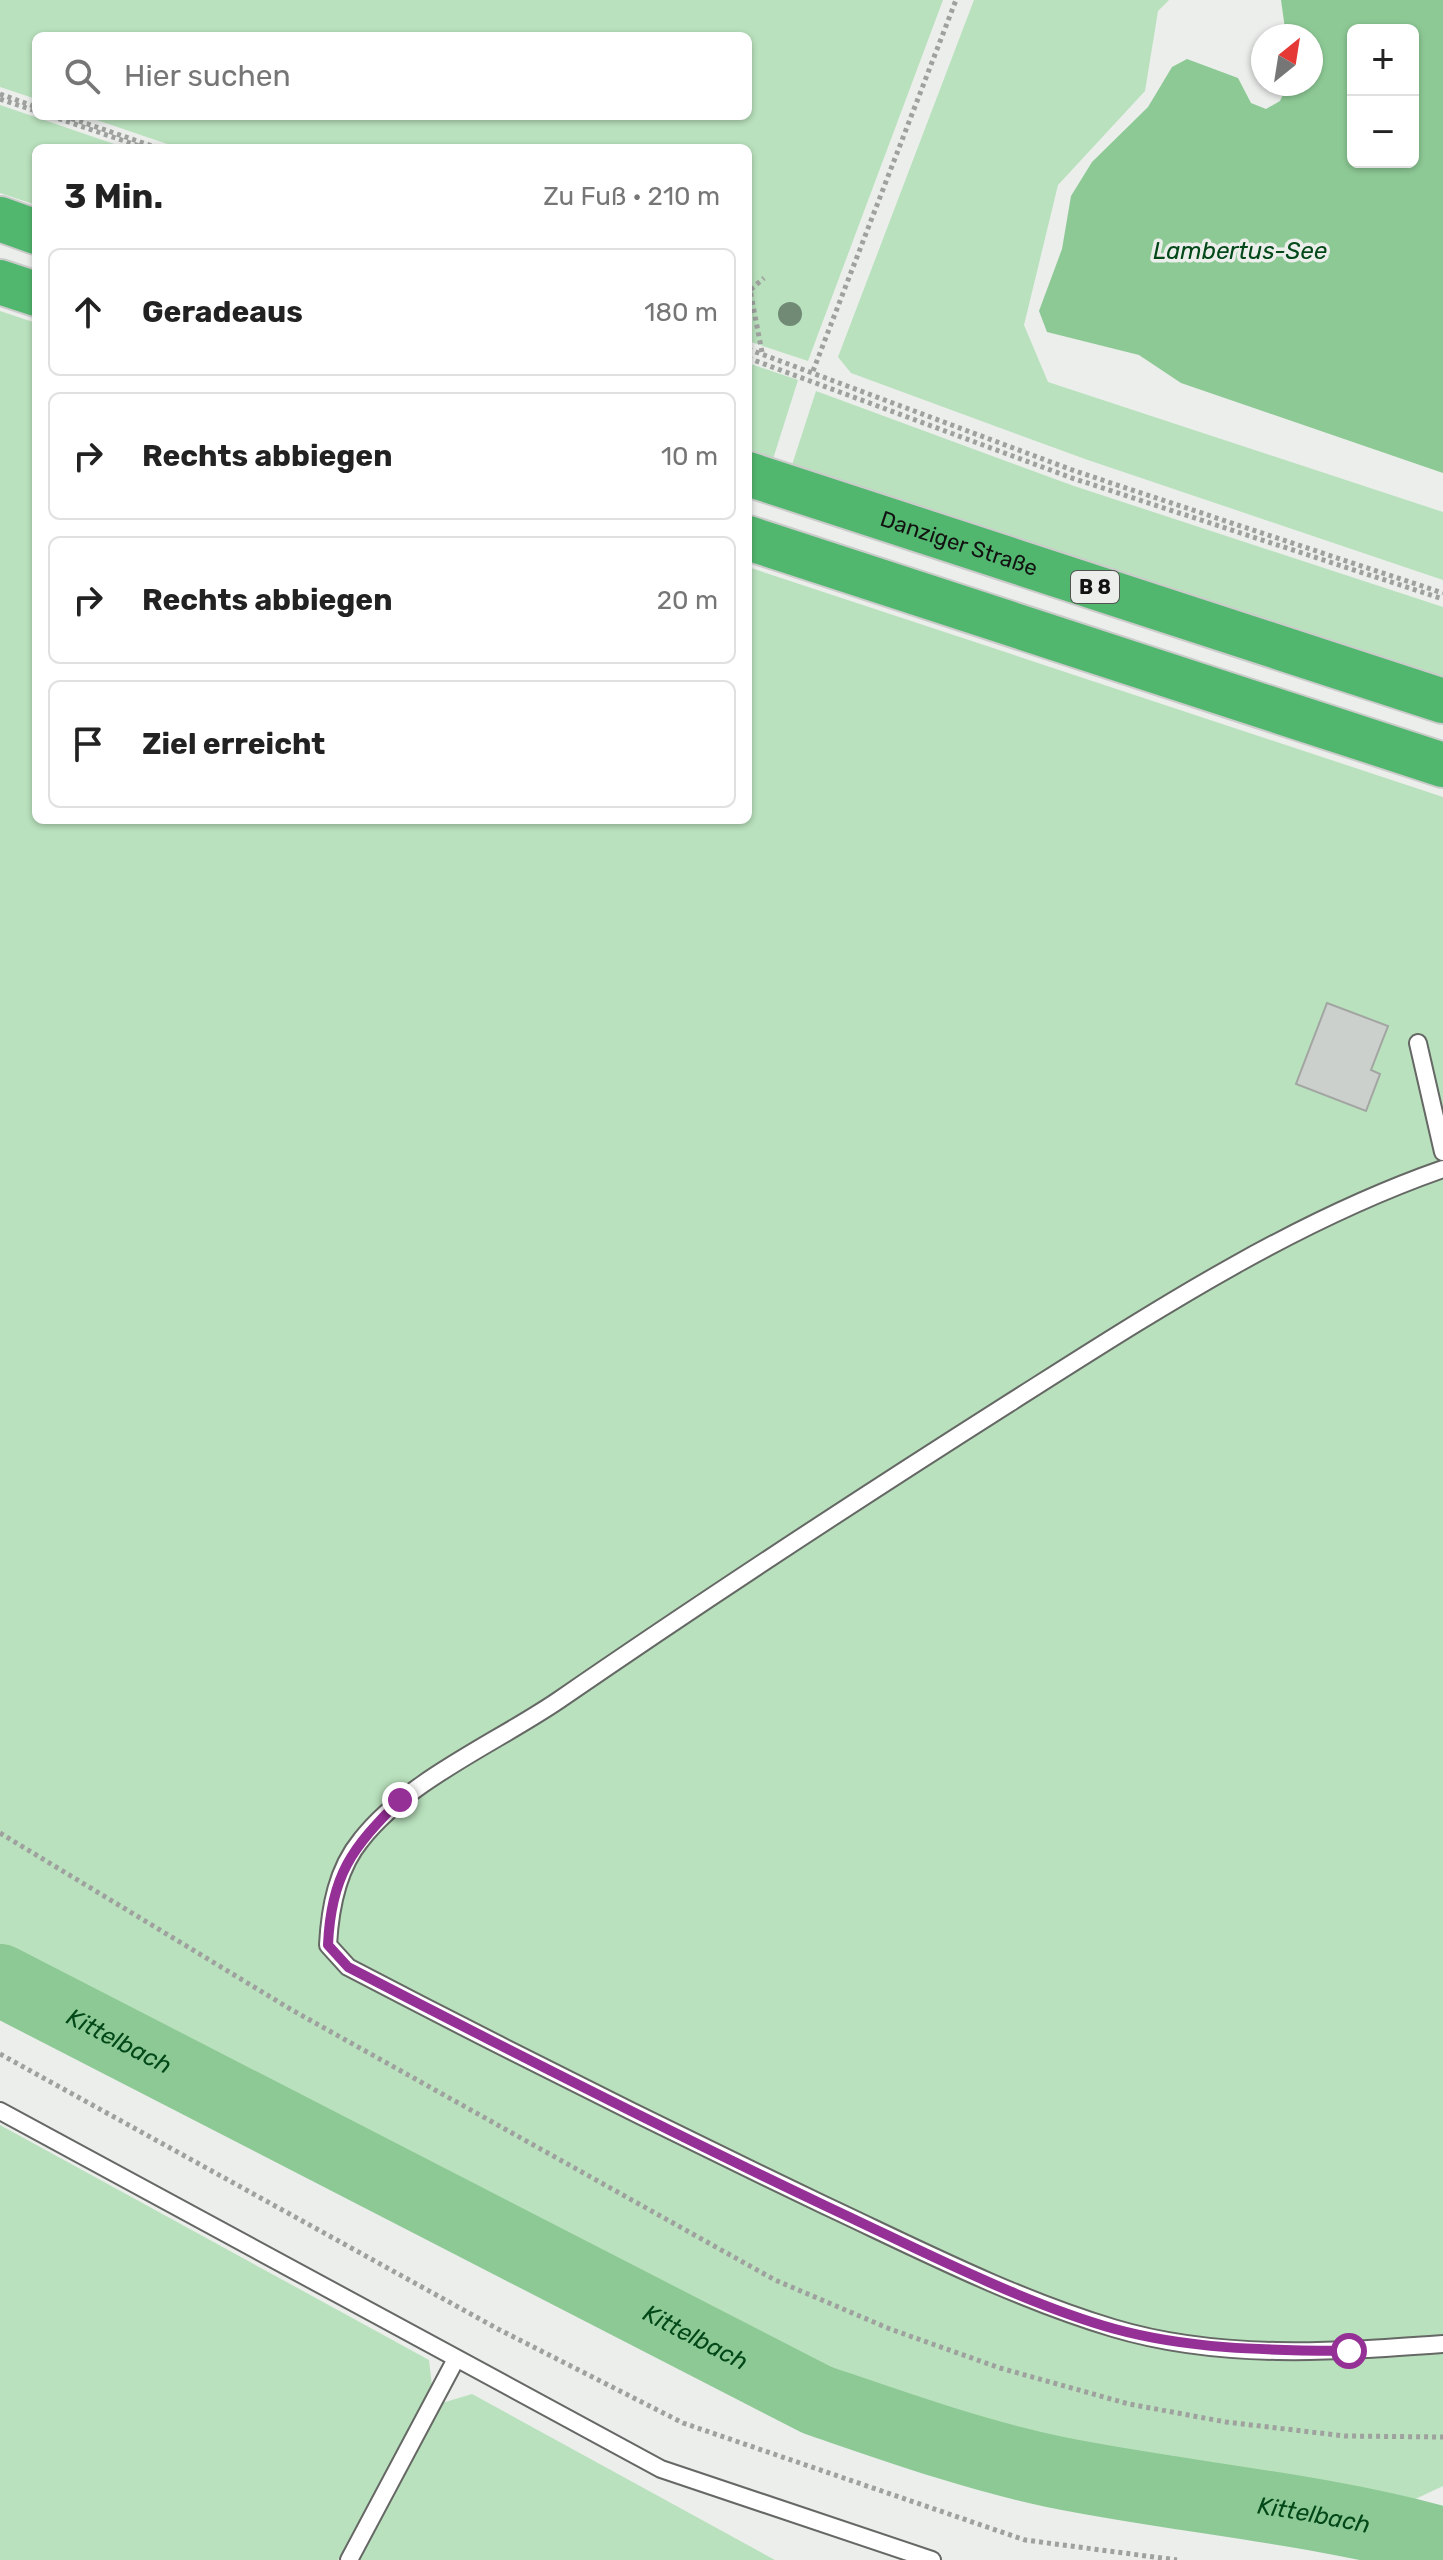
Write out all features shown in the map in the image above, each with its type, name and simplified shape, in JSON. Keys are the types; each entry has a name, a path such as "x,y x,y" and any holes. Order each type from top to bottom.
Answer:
{"highway":[{"path":"0,219 32,231"},
{"path":"0,282 32,293"},
{"name":"Danziger Straße","path":"752,475 1443,701"},
{"path":"752,539 1443,765"}],"lane":[{"path":"1418,1043 1443,1152"},
{"path":"1443,1169 1379,1191 1170,1301 684,1614 539,1714 400,1800 360,1840 344,1869 330,1912 328,1945 348,1967 607,2102 907,2244 1006,2288 1113,2329 1233,2350 1349,2351 1443,2344"},
{"path":"0,2111 661,2469 932,2560"},
{"path":"349,2560 456,2359"}],"path":[{"path":"813,371 956,0"},
{"path":"0,97 32,108"},
{"path":"63,120 133,144"},
{"path":"76,120 146,144"},
{"path":"752,288 764,278"},
{"path":"752,301 762,354"},
{"path":"752,350 1075,471 1443,593"},
{"path":"752,359 1072,478 1443,599"},
{"path":"0,1833 305,2018 775,2280 876,2323 1000,2368 1129,2404 1226,2422 1345,2436 1443,2437"},
{"path":"0,2054 498,2329 683,2423 1025,2540 1177,2560"}],"shaded area":[{"path":"0,0 943,0 808,361 752,342 752,144 167,144 97,120 752,120 752,32 32,32 32,98 0,87"},
{"path":"974,0 1169,0 1158,11 1145,91 1058,185 1024,325 1048,382 1443,512 1443,580 1085,459 851,373 838,357"},
{"path":"0,105 32,116 32,120 44,120 114,144 32,144 32,204 0,193"},
{"path":"0,311 32,322 32,824 752,824 752,568 1443,797 1443,2486 1392,2510 1195,2477 841,2393 554,2244 0,1945"},
{"path":"752,364 798,380 773,459 752,451"},
{"path":"816,391 1074,486 1443,607 1443,683 791,468"},
{"path":"0,2125 429,2360 432,2386 338,2560 0,2560"},
{"path":"472,2394 775,2560 359,2560 442,2403"}],"water":[{"name":"Lambertus-See","path":"1281,0 1443,0 1443,473 1181,383 1139,355 1047,332 1039,311 1062,249 1071,196 1092,162 1148,107 1172,67 1187,59 1238,78 1251,103 1266,109 1280,101 1282,96 1323,96 1323,24 1284,24"}],"building":[{"path":"1327,1003 1388,1026 1371,1070 1380,1074 1366,1111 1296,1084"}],"waterway":[{"name":"Kittelbach","path":"0,1980 817,2400 935,2440 1055,2472 1299,2512 1443,2543"},
{"path":"1386,2528 1443,2514"}],"route":[{"path":"400,1800 360,1840 344,1869 330,1912 328,1945 348,1967 607,2102 1006,2288 1113,2329 1169,2340 1233,2350 1349,2351"}]}
